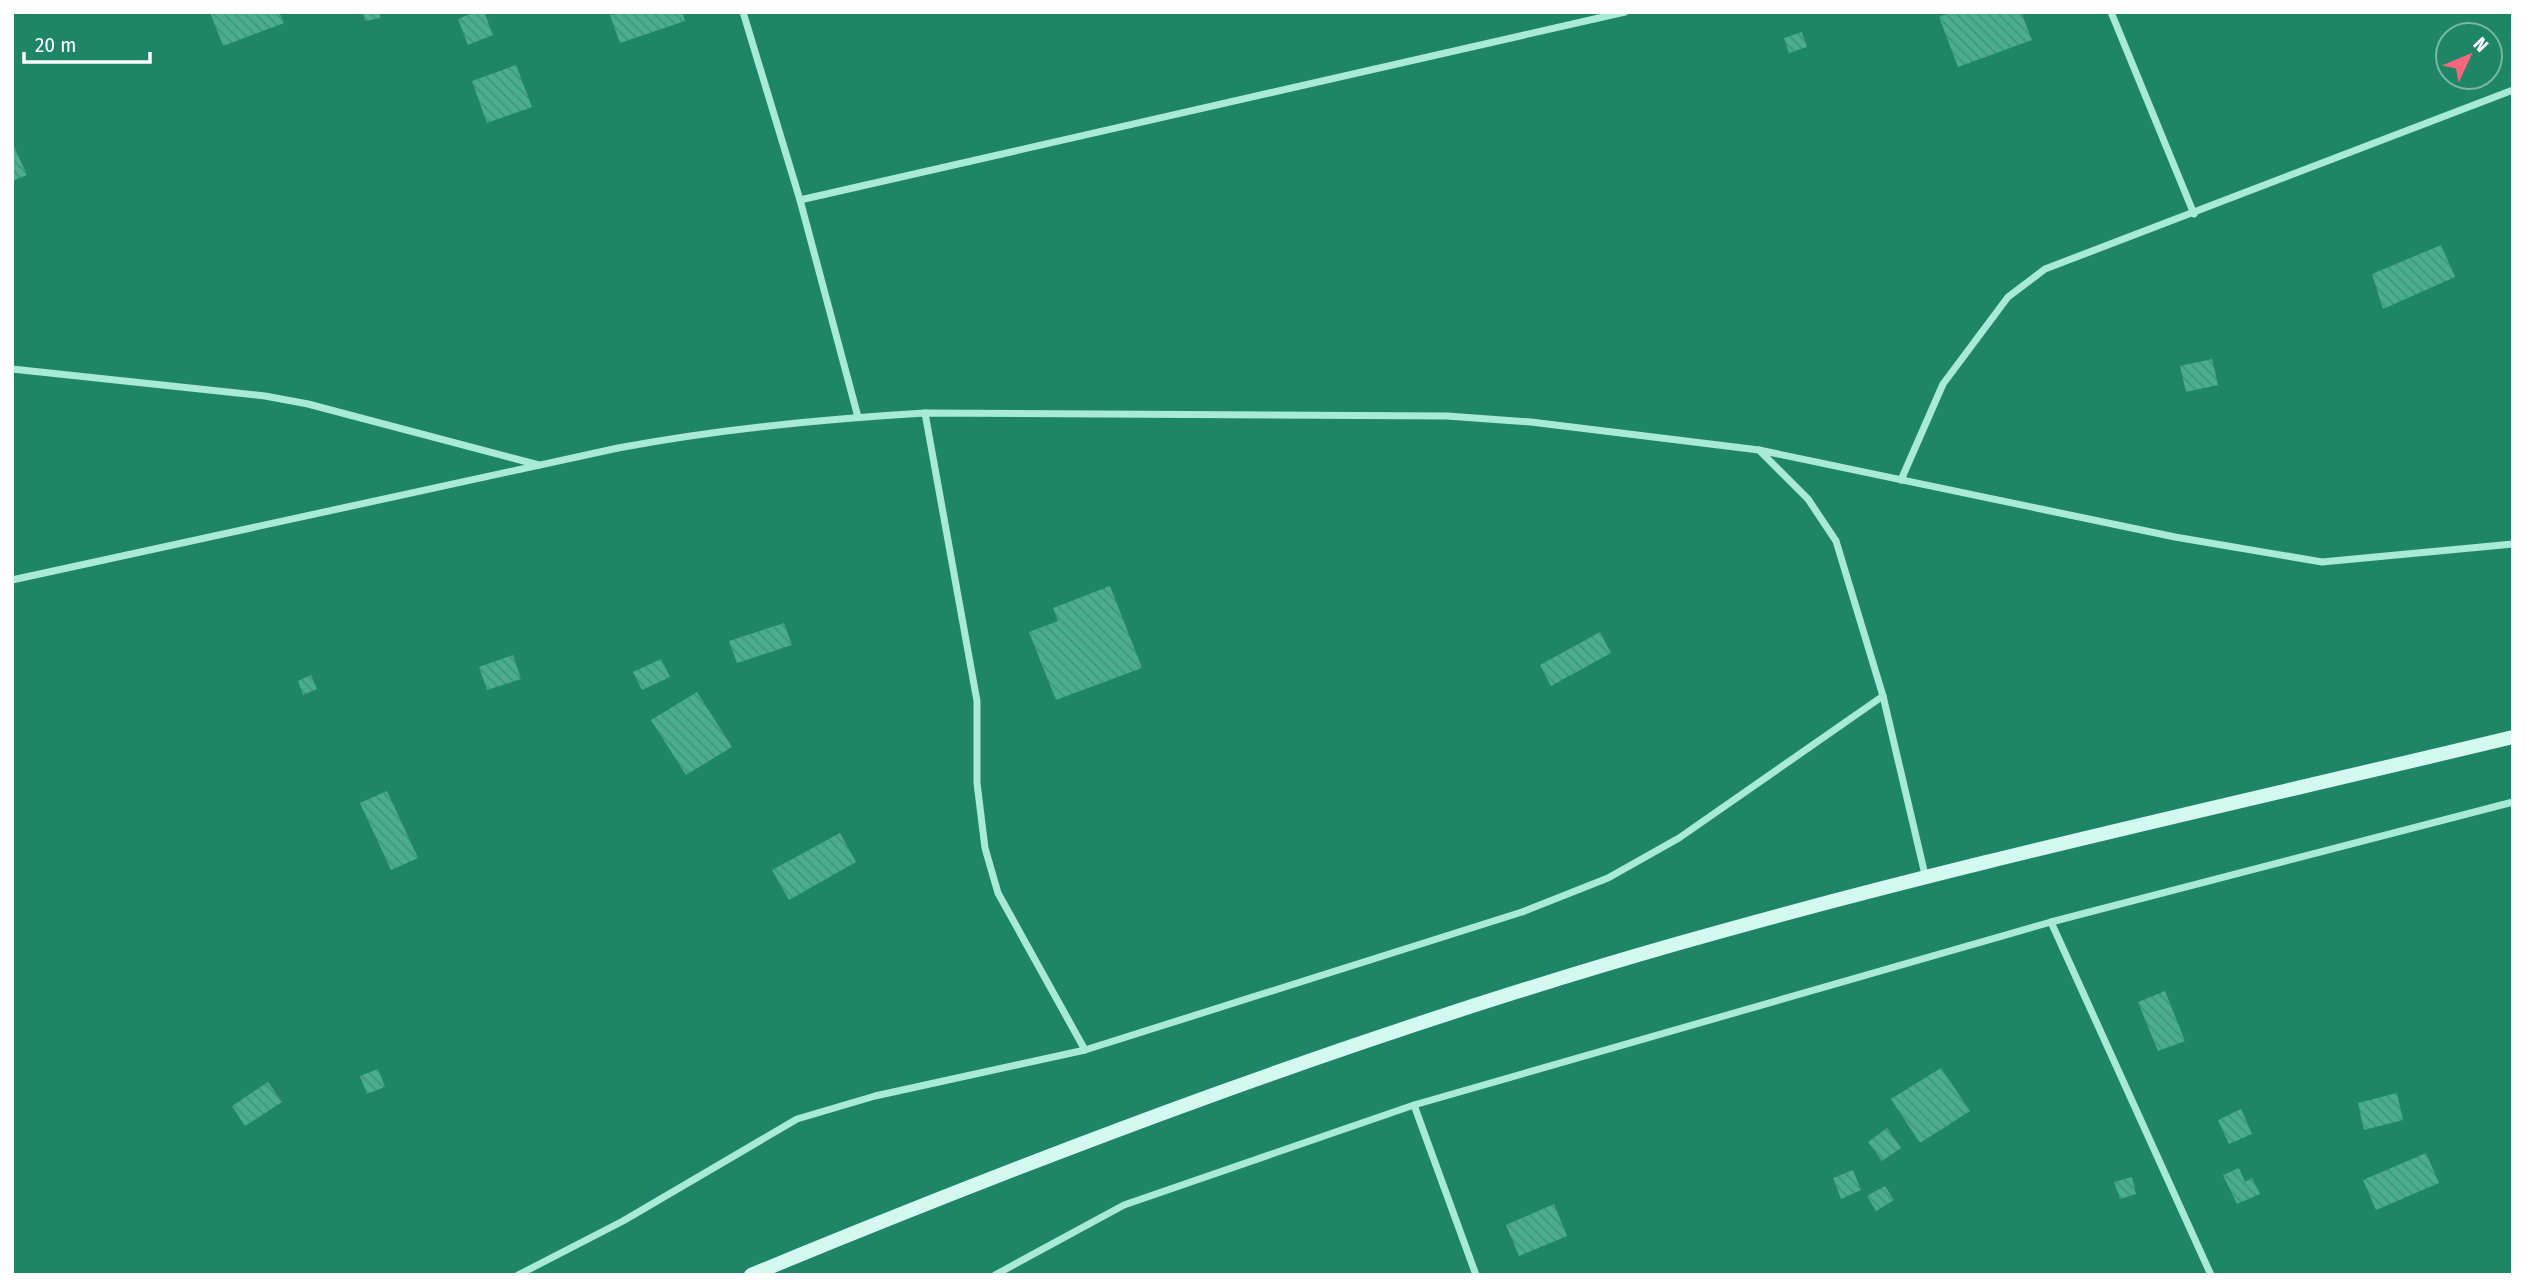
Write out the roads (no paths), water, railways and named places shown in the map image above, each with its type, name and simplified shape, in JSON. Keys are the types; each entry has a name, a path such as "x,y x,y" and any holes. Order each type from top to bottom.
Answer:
{"main road":[{"path":"751,1275 1058,1151 1528,988 1830,901 2513,737"}],"street":[{"path":"743,12 800,200 858,417"},
{"path":"800,200 1625,12"},
{"path":"2111,12 2194,214"},
{"path":"1901,480 1942,384 2008,298 2045,269 2513,90"},
{"path":"12,369 276,398 543,466"},
{"path":"925,413 977,701 977,783 985,848 998,893 1085,1050"},
{"path":"12,580 693,434 925,413 1447,416 1531,422 1759,450 2175,537 2322,562 2513,544"},
{"path":"1759,450 1808,499 1836,541 1883,696 1926,879"},
{"path":"518,1275 623,1221 797,1119 875,1096 1085,1050 1522,912 1608,878 1679,838 1883,696"},
{"path":"995,1275 1124,1205 1414,1105 2052,922 2513,802"},
{"path":"2052,922 2211,1275"},
{"path":"1414,1105 1476,1275"}]}
